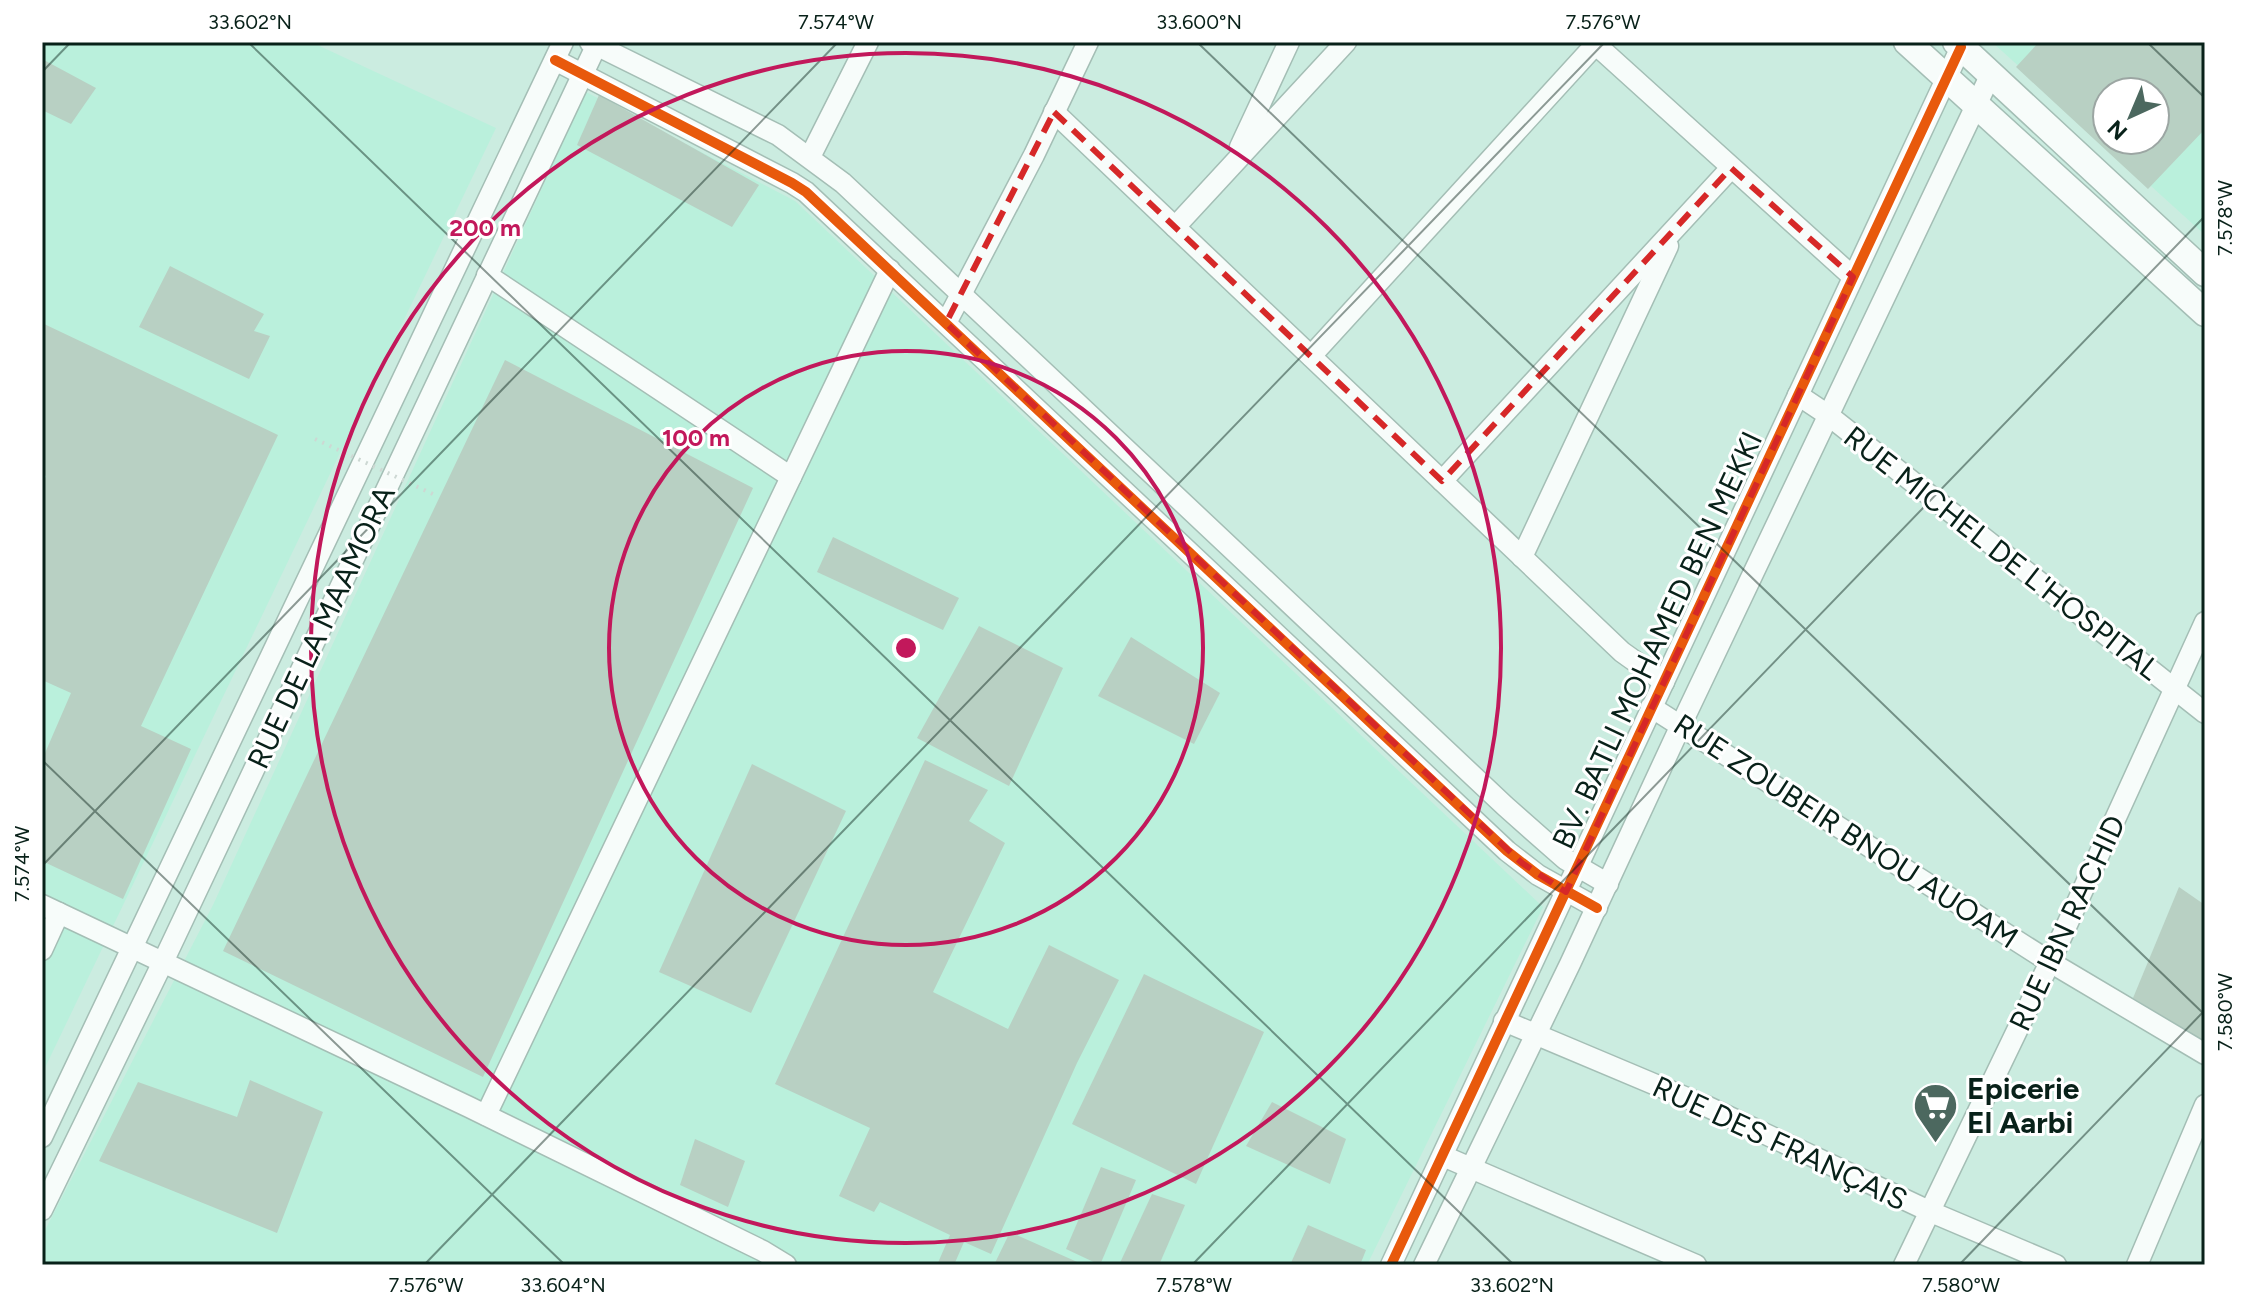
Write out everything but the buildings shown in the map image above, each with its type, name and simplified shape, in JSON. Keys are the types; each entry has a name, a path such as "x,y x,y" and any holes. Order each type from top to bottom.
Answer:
{"main road":[{"path":"1907,42 2205,313"},
{"path":"1958,44 2205,273"}],"street":[{"path":"810,157 868,42"},
{"path":"946,323 1088,42"},
{"path":"1231,167 1289,42"},
{"path":"1175,227 1346,42"},
{"path":"595,43 778,135 843,183 1547,845 1608,884"},
{"name":"RUE DE LA MAAMORA","path":"42,1210 163,962 595,43"},
{"path":"1311,356 1594,43 1853,277"},
{"name":"BV. BATLI MOHAMED BEN MEKKI","path":"1391,1265 1946,77 1958,44"},
{"path":"559,51 582,74 792,183 821,205 1507,851 1538,875 1597,908"},
{"name":"RUE DE LA MAAMORA","path":"42,1137 559,51"},
{"name":"BV. BATLI MOHAMED BEN MEKKI","path":"1424,1265 1597,908 1991,74"},
{"path":"1054,112 1622,652 1664,682"},
{"path":"1442,481 1731,168"},
{"path":"1522,557 1676,227"},
{"path":"486,1115 890,270"},
{"path":"487,275 791,477"},
{"name":"RUE MICHEL DE L'HOSPITAL","path":"1798,395 1828,415 2205,713"},
{"path":"1717,566 1750,580"},
{"name":"RUE IBN RACHID","path":"1904,1265 2050,962 2205,622"},
{"path":"268,663 297,676"},
{"name":"RUE ZOUBEIR BNOU AUOAM","path":"1651,707 2050,962 2205,1054"},
{"path":"42,950 51,909 486,1115 750,1244 786,1265"},
{"name":"RUE DES FRANÇAIS","path":"1504,1021 1706,1106 1931,1212 2056,1265"},
{"path":"2137,1265 2205,1105"},
{"path":"1443,1156 1696,1265"}],"path":[{"path":"315,439 435,495"}],"highlighted area":[{"path":"1054,112 1442,481 1731,168 1853,277 1566,892 1522,863 946,323"}],"shaded area":[{"path":"42,42 311,42 496,128 42,1074"},
{"path":"1992,42 2205,42 2205,235 2118,156 2171,156 2171,76 2091,76 2091,132"},
{"path":"586,92 795,201 1543,907 1367,1265 42,1265 42,1236 213,905"}],"cycle path":[{"path":"1391,1265 1961,47"},
{"path":"555,60 806,192 1507,851 1538,875 1597,908"}],"place":[{"name":"Epicerie El Aarbi","path":"1936,1144"}]}
